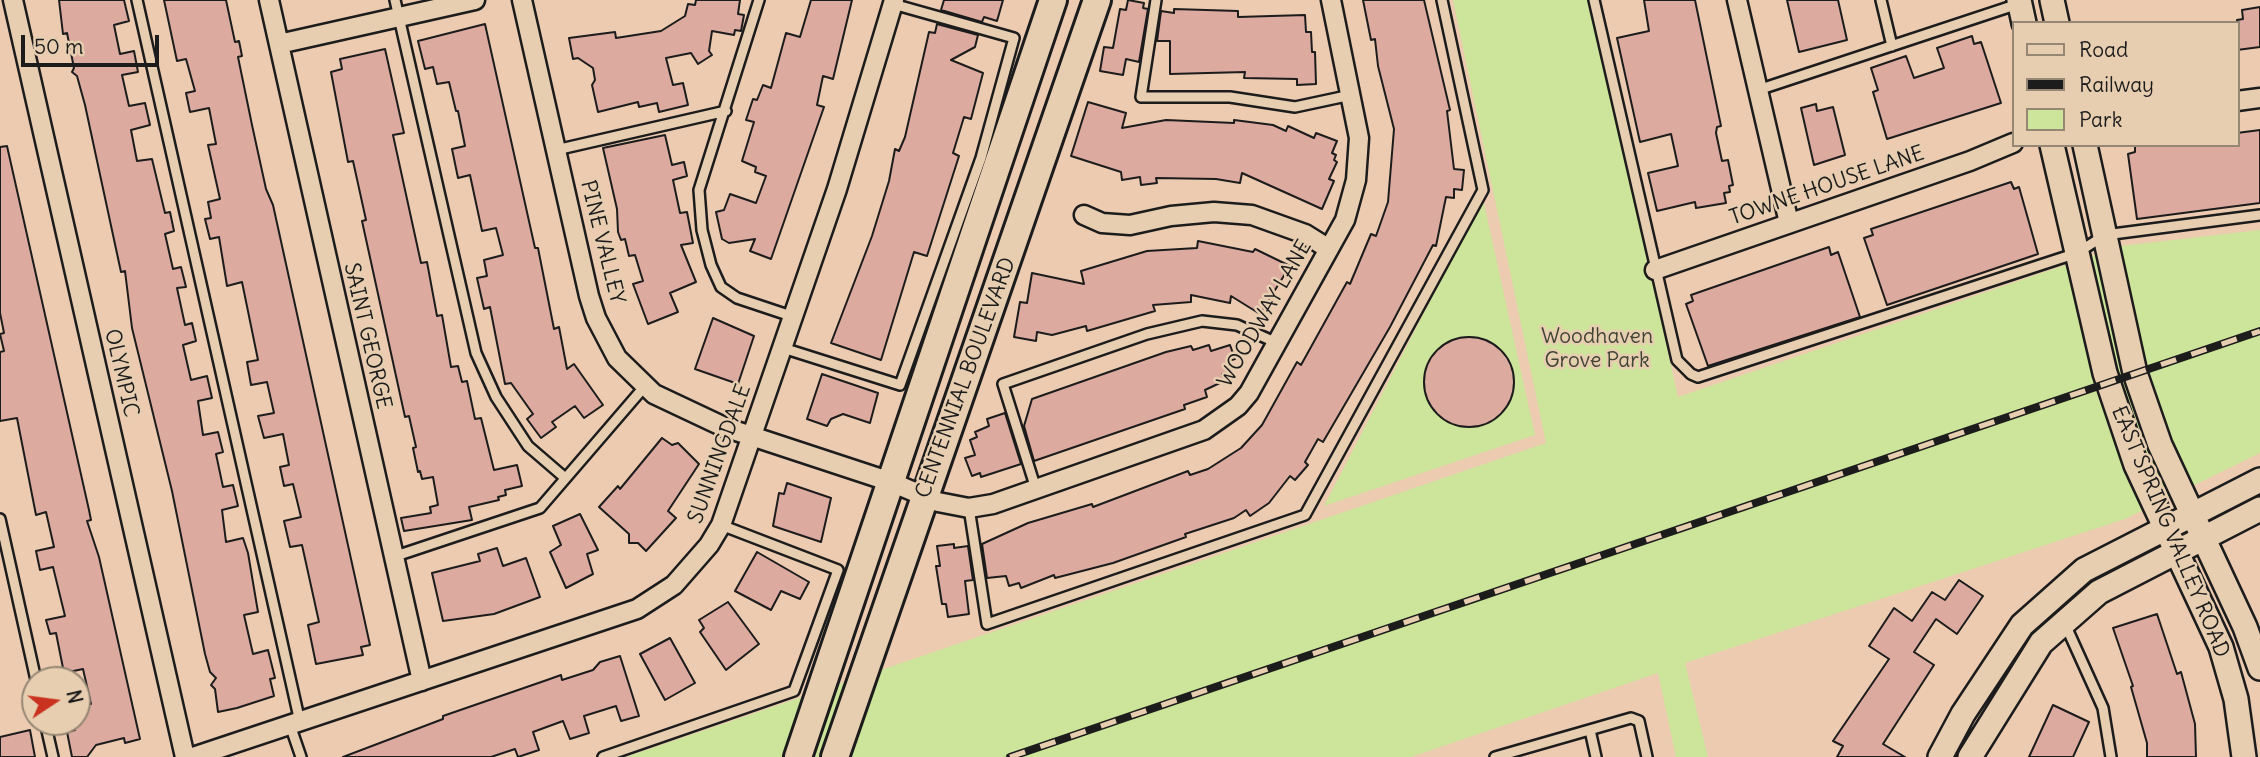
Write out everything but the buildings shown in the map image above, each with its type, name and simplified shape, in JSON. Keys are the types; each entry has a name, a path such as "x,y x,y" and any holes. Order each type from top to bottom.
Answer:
{"main road":[{"name":"CENTENNIAL BOULEVARD","path":"798,757 1053,0"},
{"name":"CENTENNIAL BOULEVARD","path":"835,757 923,496 1051,139 1097,0"}],"street":[{"name":"OLYMPIC","path":"13,0 185,757"},
{"name":"SAINT GEORGE","path":"269,0 422,681"},
{"path":"279,44 396,9 475,0"},
{"name":"PINE VALLEY","path":"522,0 596,318 617,358 654,394 751,438 891,482 923,496"},
{"name":"WOODWAY LANE","path":"923,496 969,508 993,504 1203,430 1244,399 1345,220 1356,180 1359,138 1331,0"},
{"path":"1737,0 1789,223"},
{"path":"2052,0 2057,21"},
{"name":"SUNNINGDALE","path":"193,757 637,609 674,585 709,545 721,525 837,189 893,2"},
{"path":"2239,101 2260,98"},
{"name":"TOWNE HOUSE LANE","path":"1655,270 1970,161 2011,144"},
{"name":"EAST SPRING VALLEY ROAD","path":"2052,147 2105,373 2119,419 2136,465 2221,646 2236,699 2244,757"},
{"name":"EAST SPRING VALLEY ROAD","path":"2085,147 2136,373 2160,445 2245,627 2260,668"},
{"path":"1084,215 1102,223 1130,225 1171,216 1213,212 1252,215 1305,234 1329,249"},
{"path":"1940,757 1964,714 2022,625 2084,570 2165,526 2260,480"},
{"path":"1970,757 2041,643 2099,592 2260,509"}],"lane":[{"path":"137,0 301,757"},
{"path":"759,0 699,190 702,230 711,265 721,287 737,298 794,317"},
{"path":"1156,0 1141,97 1230,97 1295,107 1352,95"},
{"path":"969,508 987,624 1304,514 1483,190 1442,0"},
{"path":"1594,0 1677,359 1691,374 1705,377 2077,253 2105,235 2260,215"},
{"path":"1881,0 1892,46"},
{"path":"783,348 900,385 981,158 1014,38 893,2"},
{"path":"396,9 476,353 496,397 528,446 564,477"},
{"path":"1758,90 1892,46 2021,9"},
{"path":"556,150 726,111"},
{"path":"1036,489 1003,384 1147,334 1202,321 1237,325 1277,343"},
{"path":"393,557 540,508 645,386"},
{"path":"0,519 33,666"},
{"path":"603,757 794,691 838,570 721,525"},
{"path":"2064,623 2103,708 2111,757"},
{"path":"1495,757 1631,718 1639,721 1647,757"},
{"path":"1590,730 1596,757"},
{"path":"48,736 53,757"}],"green space":[{"name":"Woodhaven Grove Park","path":"1453,0 1590,0 1678,397 2121,246 2260,230 2260,453 2125,519 1685,663 1708,757 1676,757 1658,673 1411,757 626,757 1546,443"},
{"path":"1483,199 1535,435 1324,506"}],"railway":[{"path":"1010,757 2260,331"}]}
